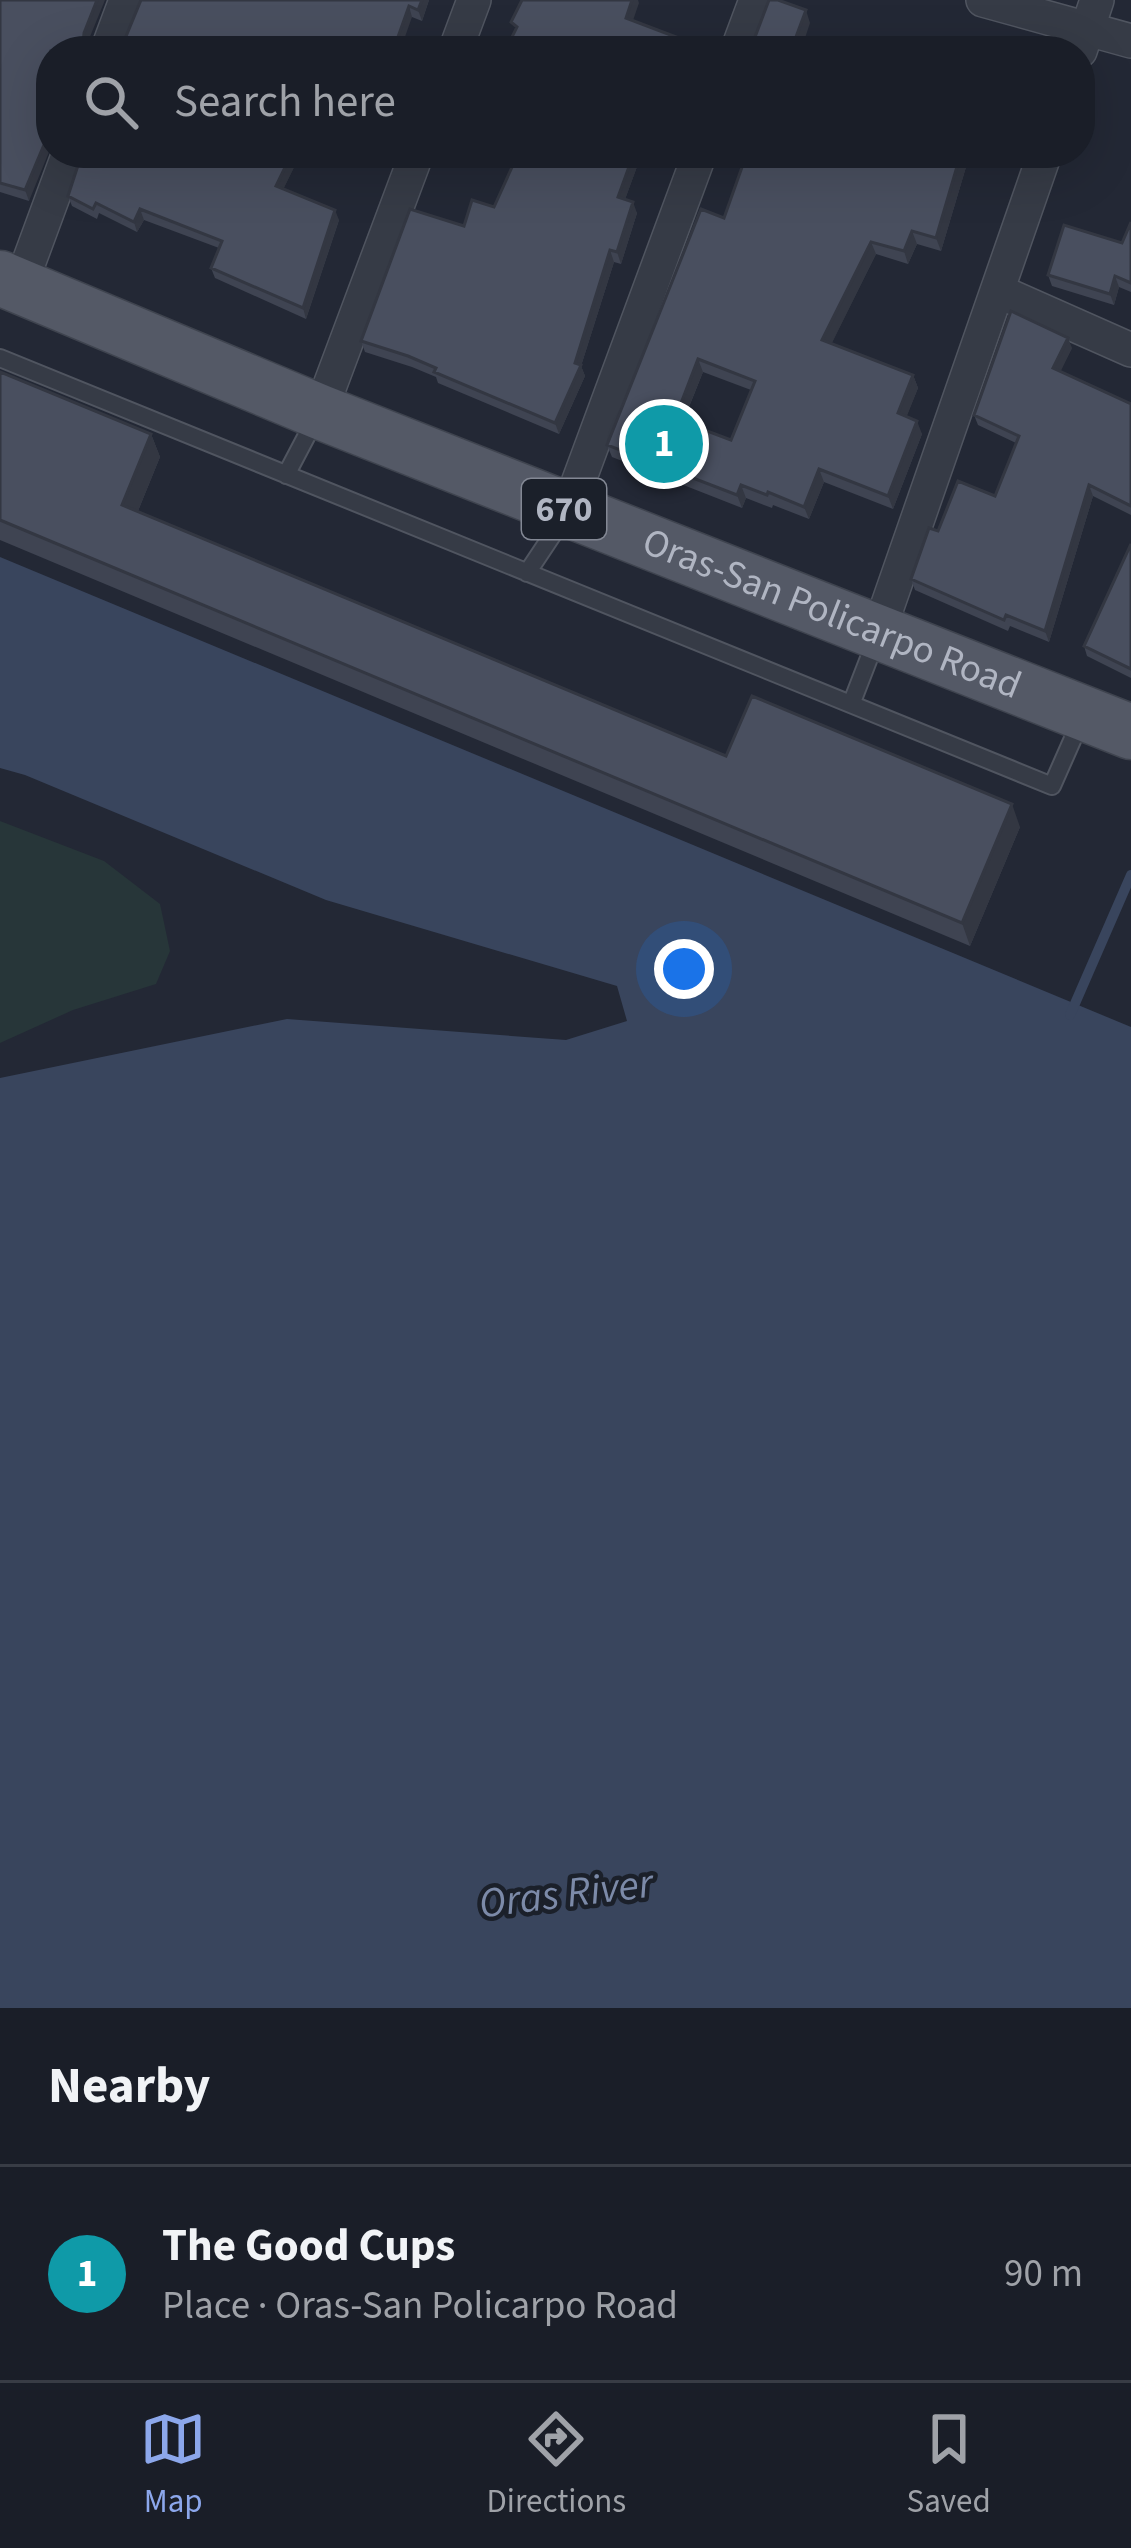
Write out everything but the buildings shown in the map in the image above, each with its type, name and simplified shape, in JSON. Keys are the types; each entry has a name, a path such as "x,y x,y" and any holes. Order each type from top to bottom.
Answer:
{"main road":[{"name":"Oras-San Policarpo Road","path":"10,289 1107,724"}],"street":[{"path":"113,36 126,0"},
{"path":"461,36 474,0"},
{"path":"743,36 756,0"},
{"path":"983,0 1131,41"},
{"path":"10,289 62,168"},
{"path":"320,412 411,168"},
{"path":"568,510 694,168"},
{"path":"878,633 1040,168"},
{"path":"998,291 1131,350"}],"lane":[{"path":"0,358 1052,786 1107,724"},
{"path":"286,475 320,412"},
{"path":"527,573 568,510"},
{"path":"852,702 878,633"}],"shaded area":[{"path":"0,821 104,861 160,904 170,951 156,984 73,1010 0,1043"}],"water":[{"name":"Oras River","path":"0,557 1131,1027 1131,2008 0,2008 0,1078 287,1019 566,1040 627,1021 617,986 326,900 0,768"}],"waterway":[{"path":"1070,1015 1131,875"}],"place":[{"name":"The Good Cups","path":"664,444"}]}
